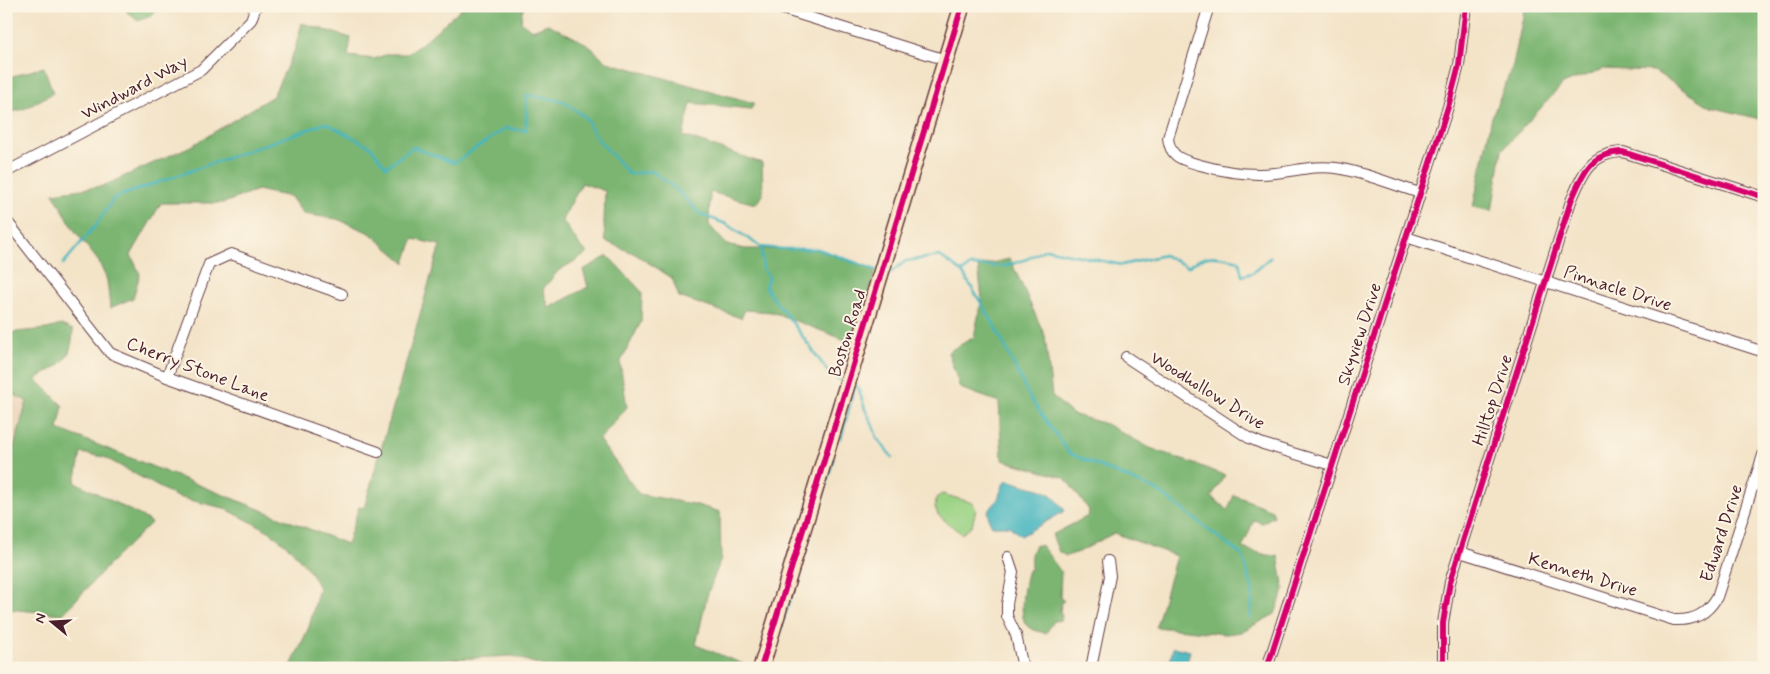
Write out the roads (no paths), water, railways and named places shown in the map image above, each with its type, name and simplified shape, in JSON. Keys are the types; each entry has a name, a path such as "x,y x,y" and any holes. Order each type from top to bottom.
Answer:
{"street":[{"name":"Windward Way","path":"6,172 201,70 251,20 256,6"},
{"path":"769,6 946,60"},
{"name":"Boston Road","path":"761,668 962,6"},
{"path":"1209,6 1170,132 1169,146 1172,152 1183,160 1242,174 1277,173 1304,168 1336,168 1420,193"},
{"name":"Skyview Drive","path":"1267,668 1452,95 1461,50 1466,6"},
{"name":"Hilltop Drive","path":"1443,668 1443,630 1446,602 1460,552 1571,201 1582,175 1594,160 1604,155 1614,153 1633,154 1764,196"},
{"name":"Cherry Stone Lane","path":"6,220 110,353 167,377 378,452"},
{"name":"Pinnacle Drive","path":"1406,238 1764,352"},
{"path":"167,377 209,264 231,254 342,294"},
{"name":"Woodhollow Drive","path":"1126,357 1249,438 1332,465"},
{"name":"Edward Drive","path":"1698,617 1712,606 1717,598 1764,452"},
{"name":"Kenneth Drive","path":"1460,552 1674,620 1698,617"},
{"path":"1008,557 1013,572 1007,604 1007,616 1016,635 1023,668"},
{"path":"1091,668 1110,576 1108,561"}],"water":[{"path":"1009,480 1047,492 1059,502 1065,511 1021,536 1009,526 992,526 988,512 998,499 1004,482"},
{"path":"1173,647 1190,651 1186,668 1169,668"}],"waterway":[{"path":"63,264 96,225 114,198 326,123 371,147 386,167 413,147 454,163 506,128 526,131 527,95 563,101 586,118 596,137 629,174 652,171 675,188 700,214 726,224 761,247 818,249 876,270"},
{"path":"761,247 763,270 769,277 765,285 769,293 829,373 841,381"},
{"path":"962,272 970,266 1005,266 1027,259 1046,249 1122,265 1164,255 1188,267 1194,262 1212,256 1239,261 1242,276 1252,273 1271,257"},
{"path":"890,273 906,261 940,256 962,272 994,324 1030,398 1069,453 1158,491 1243,556 1253,592 1250,618"},
{"path":"855,386 858,387 877,438 892,457"},
{"path":"841,439 855,386"},
{"path":"803,554 834,457"},
{"path":"774,651 797,576"}]}
